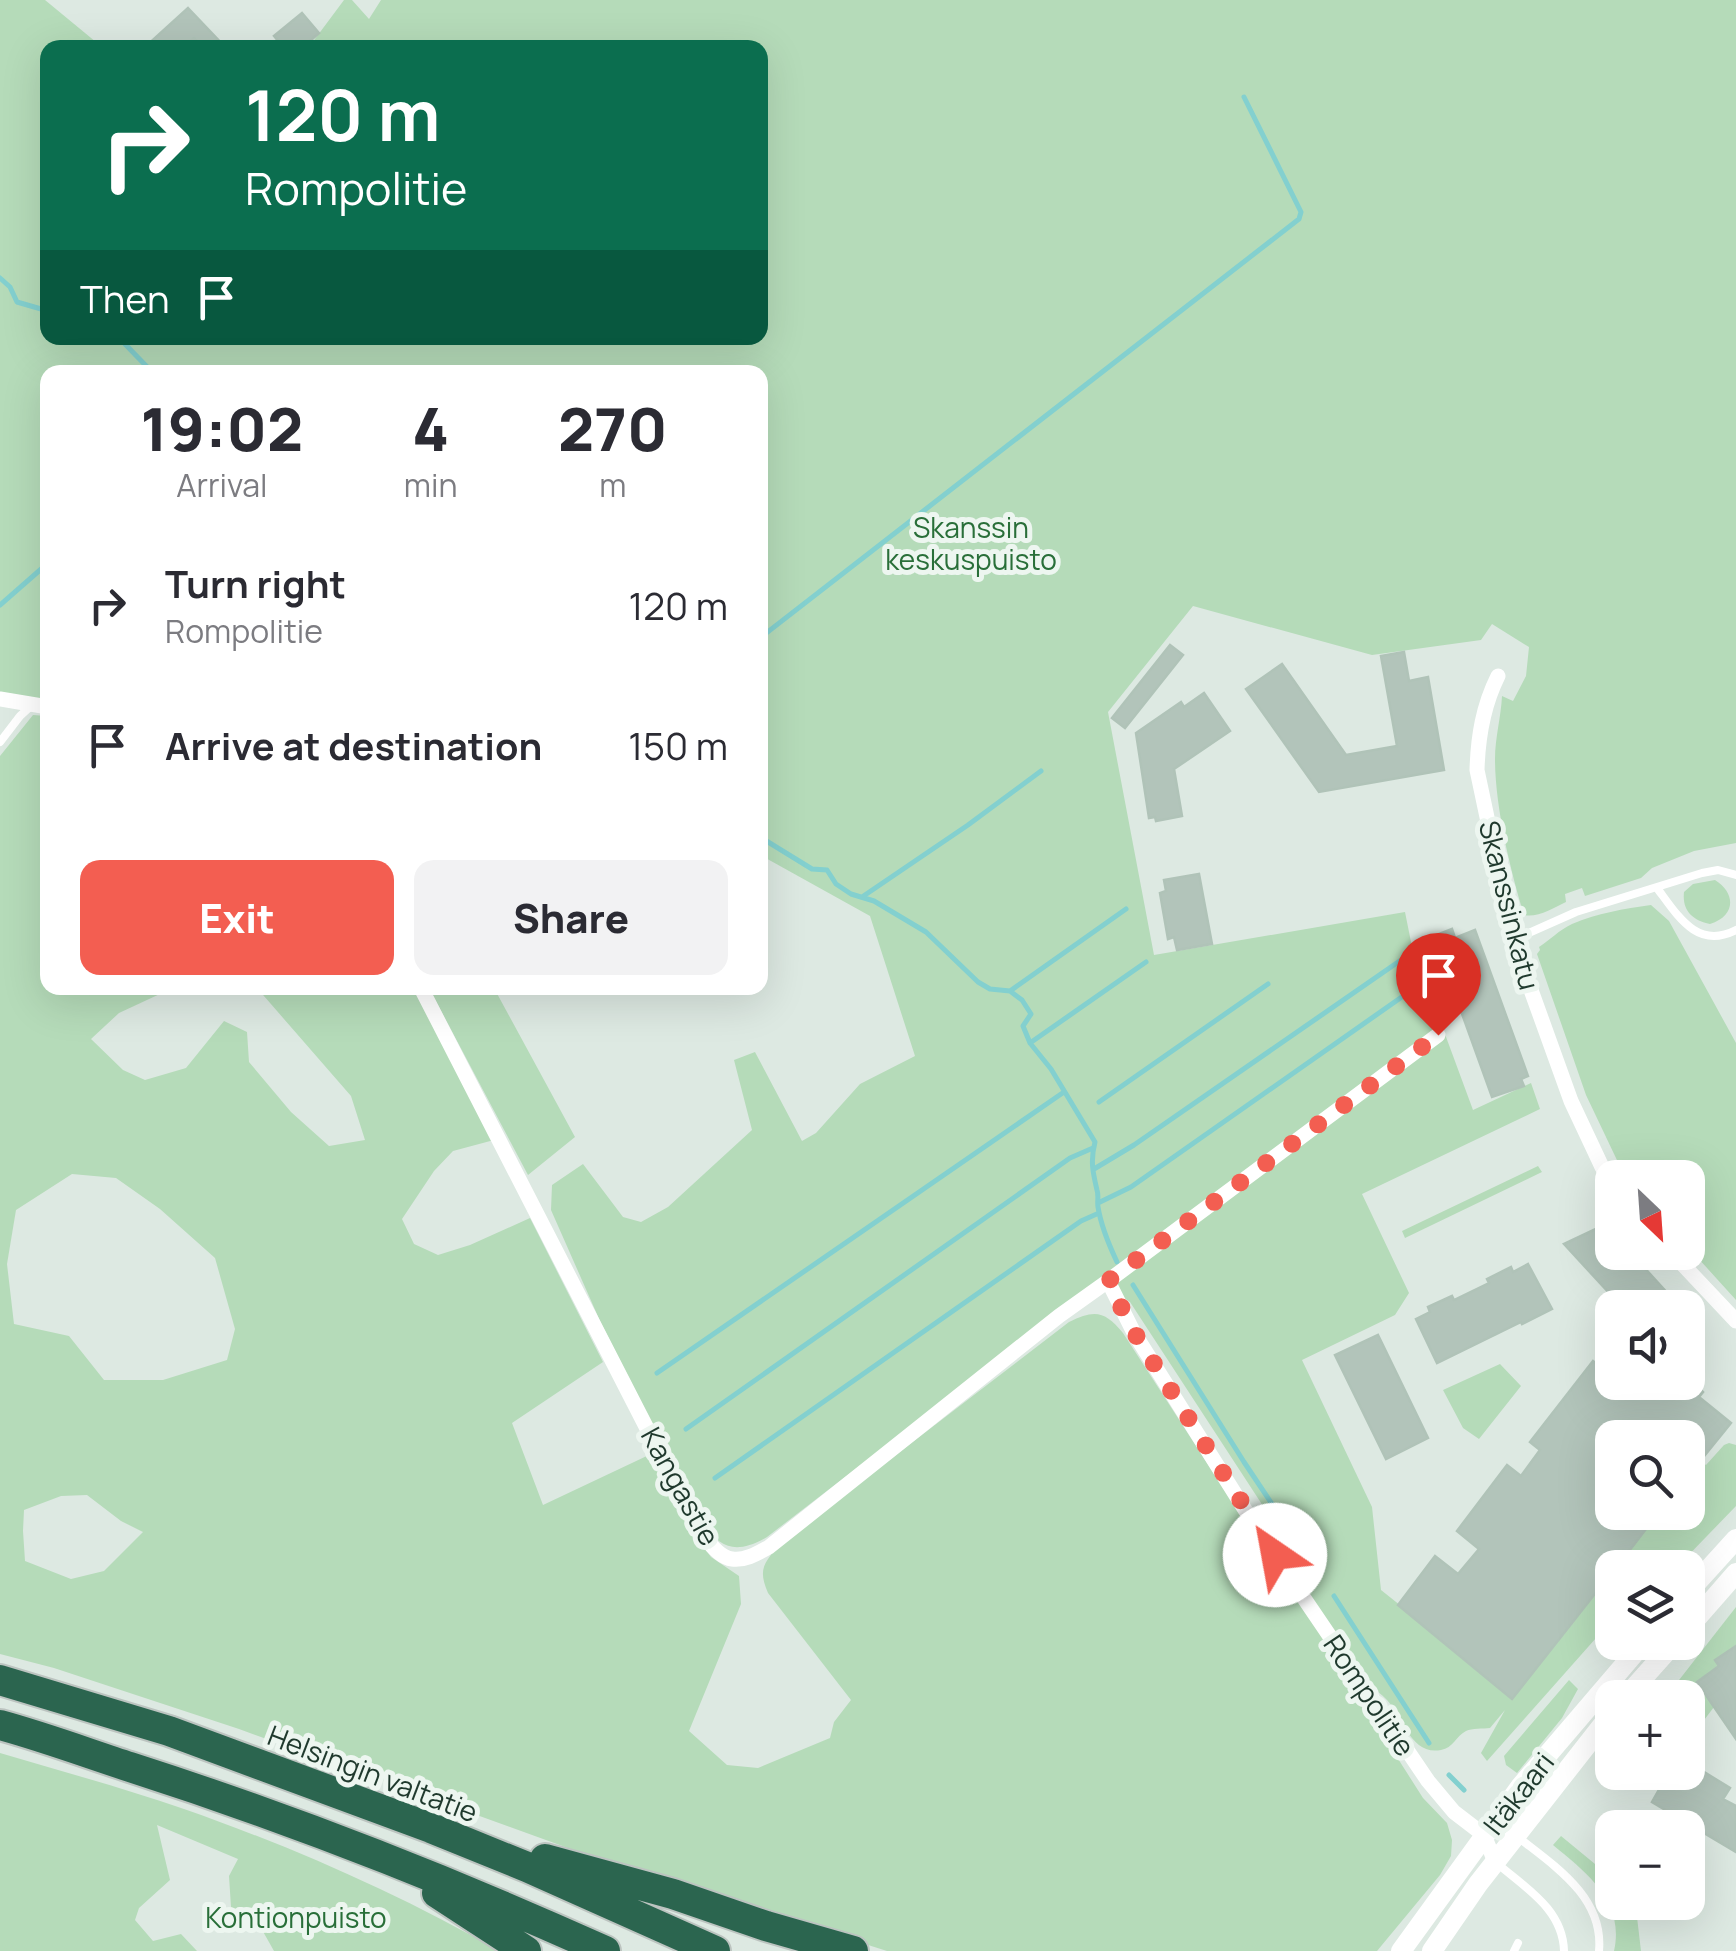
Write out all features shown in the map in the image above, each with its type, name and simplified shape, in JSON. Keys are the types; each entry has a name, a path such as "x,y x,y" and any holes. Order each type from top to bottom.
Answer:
{"highway":[{"name":"Helsingin valtatie","path":"0,1680 169,1731 431,1828 715,1951"},
{"path":"0,1725 195,1788 380,1856 511,1908 605,1951"},
{"path":"431,1828 673,1894 853,1951"},
{"path":"380,1856 526,1951"}],"street":[{"name":"Skanssinkatu","path":"1498,676 1482,717 1477,770 1513,940 1571,1100 1599,1160"},
{"path":"0,698 40,706"},
{"name":"Kangastie","path":"426,995 676,1484 710,1546 731,1560 769,1547 1108,1281"},
{"path":"1108,1281 1438,1035"},
{"path":"1689,1270 1736,1321"},
{"name":"Rompolitie","path":"1108,1281 1134,1332 1260,1532 1428,1781 1454,1812 1484,1835"},
{"path":"1705,1573 1736,1539"},
{"path":"1705,1609 1736,1573"},
{"name":"Itäkaari","path":"1401,1951 1520,1787 1629,1660"},
{"path":"1641,1680 1659,1660"},
{"name":"Itäkaari","path":"1432,1951 1495,1862 1595,1734"},
{"path":"1495,1862 1484,1835 1516,1835"}],"lane":[{"path":"0,742 20,716 40,706"},
{"path":"1513,940 1576,912 1702,872 1718,870 1736,875"},
{"path":"1656,888 1679,917 1701,935 1714,937 1736,930"},
{"path":"1516,1835 1583,1894 1598,1928 1599,1951"},
{"path":"1495,1862 1544,1902 1558,1924 1564,1951"}],"green space":[{"name":"Skanssin keskuspuisto","path":"0,0 45,0 94,40 40,40 40,345 768,345 768,40 314,40 344,0 352,0 369,19 381,0 1736,0 1736,843 1694,851 1652,868 1641,878 1585,896 1582,888 1565,894 1566,902 1551,910 1524,915 1504,837 1495,759 1502,696 1513,701 1526,676 1529,647 1492,624 1481,640 1372,655 1193,606 1108,712 1154,955 1405,912 1411,942 1473,1110 1531,1083 1540,1109 1362,1194 1409,1293 1395,1315 1302,1360 1372,1507 1381,1590 1514,1696 1595,1594 1595,1639 1487,1761 1481,1753 1505,1710 1490,1728 1468,1730 1445,1749 1431,1750 1415,1741 1383,1696 1346,1677 1423,1798 1447,1823 1452,1840 1451,1856 1440,1875 1377,1951 887,1951 601,1860 239,1729 0,1654 0,756 33,715 40,716 40,995 158,995 119,1013 91,1039 123,1070 145,1080 186,1068 224,1021 247,1032 249,1062 291,1112 329,1146 365,1140 351,1096 263,995 420,995 494,1140 453,1151 434,1171 402,1219 414,1244 438,1255 530,1218 603,1362 512,1423 543,1505 651,1454 695,1535 711,1557 739,1576 741,1604 689,1731 727,1765 758,1768 830,1738 834,1722 851,1700 768,1593 763,1571 771,1555 781,1543 1078,1318 1105,1316 1123,1333 1262,1548 1278,1529 1130,1302 1100,1281 767,1537 747,1546 723,1544 702,1522 600,1321 551,1210 552,1185 583,1164 623,1217 641,1222 668,1207 752,1130 734,1060 755,1052 802,1141 816,1133 860,1084 915,1056 870,916 768,859 768,365 40,365 40,699 0,692","holes":["72,1174 116,1178 160,1209 215,1258 235,1329 227,1360 163,1380 104,1380 69,1336 14,1324 7,1264 16,1210","87,1495 143,1532 104,1571 71,1579 25,1561 24,1510 61,1496"]},
{"path":"1715,880 1727,891 1730,904 1725,916 1710,924 1690,913 1684,892 1693,884"},
{"path":"1651,905 1669,921 1736,1043 1736,1300 1705,1266 1705,1160 1617,1160 1586,1095 1537,954 1539,947 1563,929 1601,914"},
{"path":"433,995 498,995 575,1137 528,1175"},
{"path":"1538,1166 1542,1172 1405,1238 1402,1231"},
{"path":"1500,1364 1521,1386 1479,1439 1463,1428 1443,1390"},
{"path":"1724,1445 1736,1445 1736,1506 1693,1550 1630,1550 1646,1530 1705,1530 1705,1464"},
{"path":"1736,1607 1736,1652 1733,1648 1716,1660 1719,1666 1700,1680 1679,1680 1695,1660 1705,1660 1705,1647"},
{"path":"1569,1680 1578,1689 1562,1718 1517,1773 1506,1765 1504,1756"},
{"path":"1705,1694 1714,1707 1705,1719"},
{"name":"Kontionpuisto","path":"0,1753 224,1823 385,1891 499,1951 274,1951 261,1928 231,1907 229,1876 238,1859 157,1825 170,1880 139,1908 135,1920 153,1941 181,1934 197,1951 0,1951"},
{"path":"1561,1836 1595,1864 1595,1884 1578,1866 1553,1845"},
{"path":"1614,1920 1637,1920 1641,1951 1614,1951"}],"building":[{"path":"188,8 218,40 194,38 153,40"},
{"path":"302,13 319,33 311,40 277,40 274,36"},
{"path":"1170,645 1183,655 1125,728 1112,718"},
{"path":"1404,652 1409,681 1428,677 1444,770 1319,792 1246,689 1282,664 1346,755 1397,746 1381,656"},
{"path":"1204,693 1230,731 1174,769 1182,816 1156,821 1155,817 1149,818 1136,733 1181,702 1184,707"},
{"path":"1199,874 1212,944 1177,950 1174,937 1168,939 1160,893 1166,891 1164,880"},
{"path":"1452,929 1455,938 1475,930 1528,1076 1521,1079 1524,1086 1492,1097 1434,936"},
{"path":"1595,1229 1595,1270 1646,1270 1665,1290 1606,1290 1564,1244"},
{"path":"1528,1264 1552,1309 1437,1363 1416,1319 1430,1312 1428,1307 1452,1296 1454,1300 1511,1267 1513,1272"},
{"path":"1378,1335 1428,1438 1386,1459 1335,1355"},
{"path":"1593,1361 1595,1400 1703,1400 1731,1423 1705,1455 1705,1420 1595,1420 1595,1530 1645,1530 1630,1550 1595,1550 1595,1594 1512,1699 1398,1605 1435,1556 1458,1574 1479,1549 1457,1531 1507,1465 1521,1476 1540,1450 1530,1442"},
{"path":"1736,1646 1736,1739 1705,1694 1705,1680 1700,1680 1719,1666 1715,1660"},
{"path":"1705,1773 1730,1788 1723,1799 1736,1806 1736,1852 1705,1834 1705,1810 1665,1810 1652,1802 1659,1790 1705,1790"}],"waterway":[{"path":"768,632 1299,219 1301,212 1244,97"},
{"path":"0,278 17,302 40,309"},
{"path":"126,345 145,365"},
{"path":"0,605 40,570"},
{"path":"862,897 1041,771"},
{"path":"768,842 812,869 827,870 836,884 851,894 874,901 926,932 978,982 990,989 1010,991 1022,1000 1031,1014 1023,1026 1030,1043 1051,1069 1095,1142 1093,1167 1098,1207 1117,1262"},
{"path":"1010,991 1126,909"},
{"path":"1094,1169 1414,951"},
{"path":"1030,1043 1146,962"},
{"path":"1099,1102 1268,984"},
{"path":"1098,1203 1131,1187 1416,987"},
{"path":"657,1373 1064,1092"},
{"path":"686,1429 1070,1158 1093,1148"},
{"path":"715,1478 1081,1221 1099,1213"},
{"path":"1133,1285 1310,1561"},
{"path":"1334,1596 1429,1743"},
{"path":"1449,1775 1464,1790"}],"route":[{"path":"1275,1555 1134,1332 1108,1281 1438,1035"}]}
